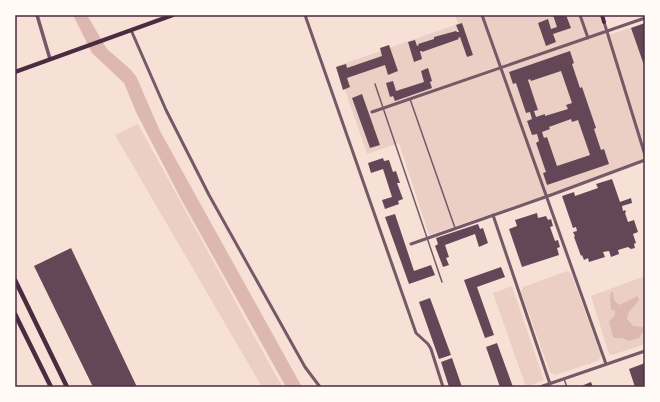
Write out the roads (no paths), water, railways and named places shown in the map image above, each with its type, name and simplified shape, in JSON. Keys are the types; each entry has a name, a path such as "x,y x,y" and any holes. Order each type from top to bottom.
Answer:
{"main road":[{"path":"15,72 173,15"},
{"path":"602,15 604,22"},
{"path":"15,280 67,387"},
{"path":"15,314 51,387"}],"street":[{"path":"37,15 50,59"},
{"path":"305,15 416,334 428,344 431,349 443,387"},
{"path":"482,15 606,364"},
{"path":"580,15 588,38"},
{"path":"372,112 645,18"},
{"path":"604,22 645,155"},
{"path":"131,30 166,110 210,195 305,367 320,387"},
{"path":"411,244 547,197 645,160"},
{"path":"493,215 550,384"},
{"path":"540,387 645,351"}],"lane":[{"path":"375,84 442,282"},
{"path":"410,99 455,229"},
{"path":"564,379 567,387"}]}
